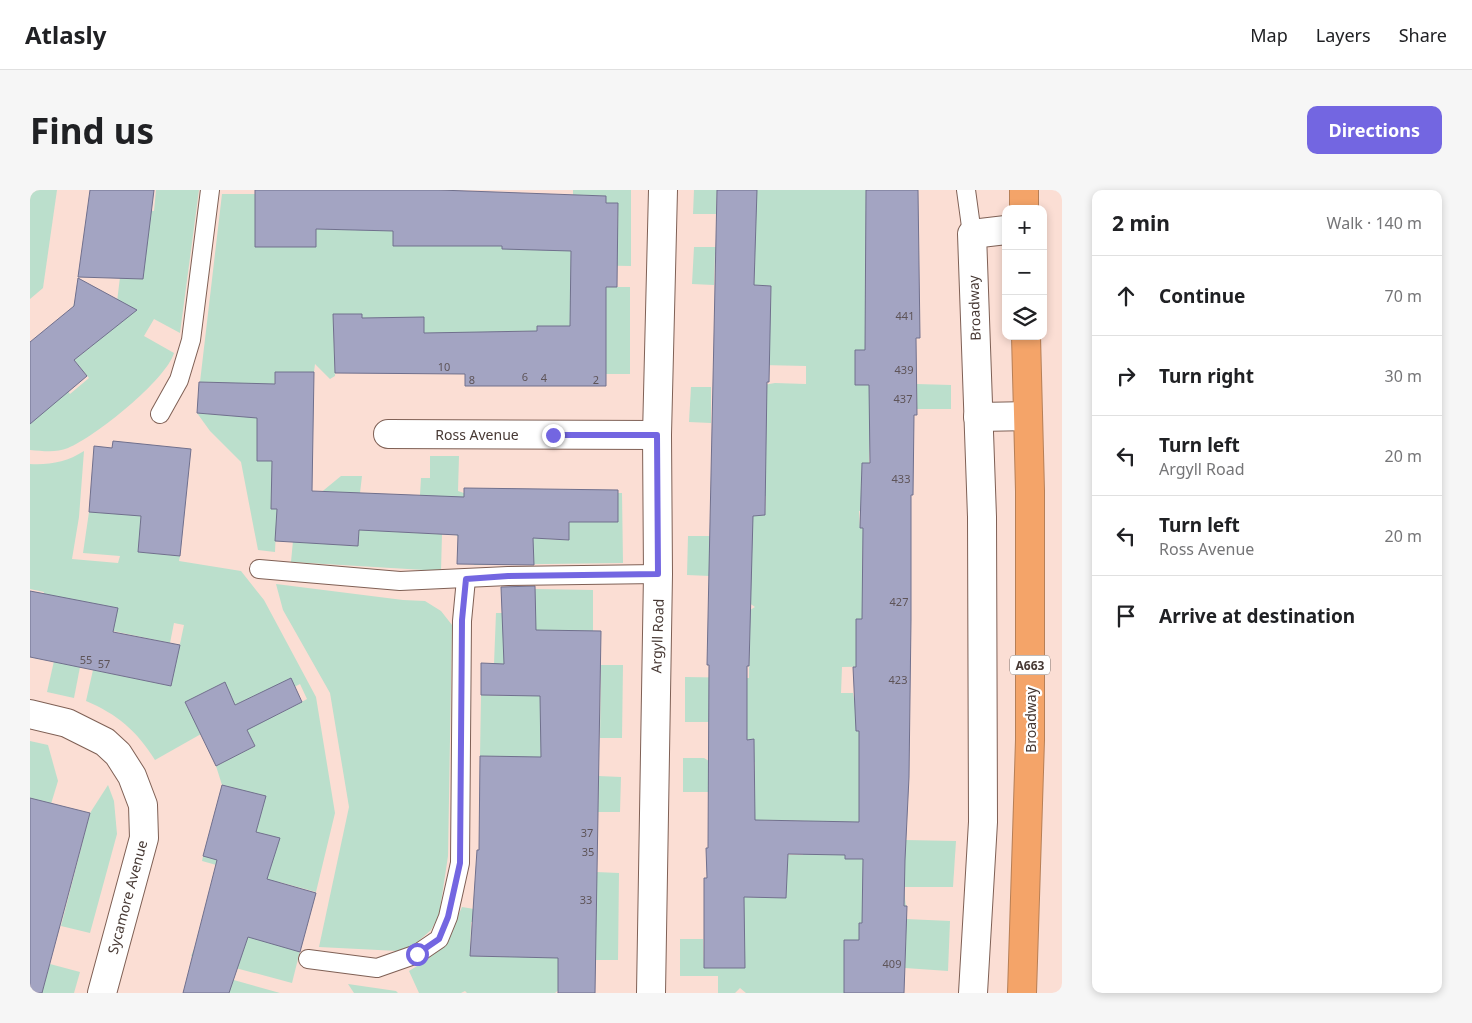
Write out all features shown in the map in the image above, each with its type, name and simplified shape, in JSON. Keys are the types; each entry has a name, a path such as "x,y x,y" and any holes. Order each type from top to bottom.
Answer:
{"highway":[{"path":"1024,190 1024,205"},
{"name":"Broadway","path":"1022,993 1030,740 1026,340"}],"street":[{"name":"Argyll Road","path":"651,993 658,574 657,435 663,190"},
{"path":"972,234 1002,230"},
{"name":"Broadway","path":"972,234 982,517 983,822 973,993"},
{"path":"978,417 1028,416"},
{"name":"Ross Avenue","path":"388,434 657,435"},
{"name":"Sycamore Avenue","path":"30,714 66,723 104,742 118,754 132,776 143,805 144,838 102,993"}],"lane":[{"path":"160,414 179,380 191,340 210,190"},
{"path":"966,190 972,234"},
{"path":"259,569 400,581 508,576 658,574"},
{"path":"308,959 377,968 417,954 439,939 448,917 460,863 462,620 466,579"}],"green space":[{"path":"30,190 57,190 43,288 30,299"},
{"path":"156,190 199,190 180,333 154,319 144,336 174,353 158,378 144,392 95,432 63,450 30,450 30,424 55,375 70,394 89,378 74,360 92,346 73,307 76,297 117,302 120,277 143,279 145,257 130,208 154,211"},
{"path":"573,190 631,190 631,266 571,265 571,287 630,287 630,374 606,374 606,341 537,348 530,331 500,331 500,350 465,374 452,374 451,333 424,333 362,322 362,314 333,315 335,376 330,379 315,364 314,372 275,372 271,509 295,509 296,513 341,476 362,476 360,493 340,545 358,546 359,530 442,534 441,571 291,562 294,530 276,528 275,552 258,550 241,462 210,431 197,413 223,415 232,396 232,383 200,382 222,194 255,194 288,247 316,247 316,197 393,230 393,246 502,241 502,249 520,249 618,228 618,203 606,203 606,196 573,195"},
{"path":"694,190 717,190 716,214 693,214"},
{"path":"757,190 866,190 918,248 919,259 865,260 866,296 876,350 855,350 855,385 869,385 913,415 914,431 870,429 869,463 862,464 861,495 903,495 903,511 859,511 860,528 871,528 863,541 862,574 910,574 911,587 871,587 870,619 856,620 856,638 900,666 842,667 841,693 853,693 854,699 869,700 856,710 856,731 909,731 863,859 904,892 906,906 864,924 859,923 859,940 844,940 844,982 880,983 870,993 746,993 740,988 735,993 718,993 718,976 680,976 680,939 703,939 704,968 744,968 744,897 785,898 786,880 745,854 803,855 803,837 809,821 769,820 744,823 755,791 755,762 746,762 754,740 747,740 709,722 685,722 685,677 749,678 750,610 755,607 710,576 687,575 688,536 728,536 747,516 765,515 766,496 747,495 747,450 766,450 766,424 747,388 775,383 806,384 806,366 757,365 757,318 770,318 771,286 754,285 755,256 715,254 714,285 692,284 694,247 719,247"},
{"path":"917,384 951,385 951,409 917,409"},
{"path":"691,387 711,387 711,423 689,422"},
{"path":"84,451 79,517 72,559 118,563 120,556 83,553 89,512 110,513 142,506 138,552 180,556 179,561 241,571 264,600 316,697 335,813 316,892 279,882 273,900 263,878 202,861 203,856 276,851 279,838 256,832 265,796 222,785 216,766 255,746 244,724 260,693 235,705 225,682 185,702 201,734 155,760 141,740 125,724 86,701 93,670 171,686 184,625 174,623 170,643 113,631 116,608 97,604 92,627 40,612 44,592 30,589 30,464 58,462","holes":["300,684 307,699 275,716 267,701"]},
{"path":"430,456 459,456 458,491 547,522 546,539 568,540 569,522 617,522 618,493 622,493 623,563 474,565 475,537 458,537 420,495 421,478 430,478"},
{"path":"276,584 403,600 425,601 441,611 452,625 448,856 439,916 431,930 414,945 398,951 319,947 349,807 330,693 283,610"},
{"path":"535,589 593,590 593,631 550,630 550,736 541,735 541,754 576,775 621,777 620,812 598,812 599,780 540,778 522,757 480,756 481,695 511,696 512,664 494,664 496,613 502,613 502,608"},
{"path":"54,661 80,667 74,698 47,692"},
{"path":"601,665 623,665 622,738 600,738"},
{"path":"30,741 48,745 58,781 51,804 30,798"},
{"path":"683,758 704,758 709,761 709,792 683,792"},
{"path":"108,785 114,801 117,834 90,933 61,926 90,813"},
{"path":"905,840 956,841 953,887 904,887"},
{"path":"596,872 619,873 618,960 595,960 555,993 467,993 465,991 461,993 419,993 409,971 429,958 442,945 462,907 474,909","holes":["471,922 509,923 508,957 470,956"]},
{"path":"906,919 950,921 948,971 905,968"},
{"path":"246,936 303,939 292,983 191,956 194,949 239,960"},
{"path":"50,964 80,972 74,993 42,993"},
{"path":"191,968 280,993 229,993 230,989"},
{"path":"348,984 396,991 398,993 354,993"}],"building":[{"path":"90,190 154,190 143,279 78,277"},
{"path":"255,190 439,190 606,196 606,203 618,203 617,287 606,287 606,386 465,386 465,374 335,373 333,314 362,314 362,318 424,317 424,333 537,331 537,326 570,326 571,251 502,249 502,246 393,246 393,231 316,229 316,247 255,247"},
{"path":"717,190 757,190 754,285 771,286 765,515 753,516 749,666 747,666 747,740 754,739 755,820 859,822 859,731 856,731 853,667 856,667 856,619 862,619 863,528 860,528 862,463 870,463 869,385 855,385 855,350 865,350 866,190 918,190 920,338 916,338 917,415 914,415 913,495 911,495 909,777 905,860 904,906 907,906 904,993 844,993 844,940 859,940 859,923 862,923 863,859 845,859 845,855 788,854 786,898 744,897 745,968 704,968 704,878 707,878 706,848 708,848 709,665 707,665"},
{"path":"78,278 137,310 74,360 87,376 30,424 30,342 74,306"},
{"path":"275,372 314,372 312,491 464,497 464,488 618,490 618,522 569,522 569,540 533,538 534,565 457,564 458,535 359,530 358,546 275,541 277,509 271,509 272,461 257,461 257,418 197,413 199,382 275,384"},
{"path":"113,441 191,449 180,556 138,552 141,516 89,512 94,446 112,448"},
{"path":"535,586 536,630 601,631 595,993 558,993 558,958 470,956 477,850 479,850 480,756 541,757 540,696 481,695 481,663 504,664 501,587"},
{"path":"30,591 118,608 113,632 180,645 171,686 30,657"},
{"path":"291,678 302,702 247,730 255,746 216,766 185,702 225,682 235,705"},
{"path":"222,785 266,796 256,832 280,838 267,879 316,893 300,952 248,937 229,993 183,993 217,860 203,856"},
{"path":"30,798 90,813 42,993 30,993"}],"route":[{"path":"417,954 439,939 448,917 460,863 462,620 466,579 508,576 658,574 657,435 553,435"}]}
